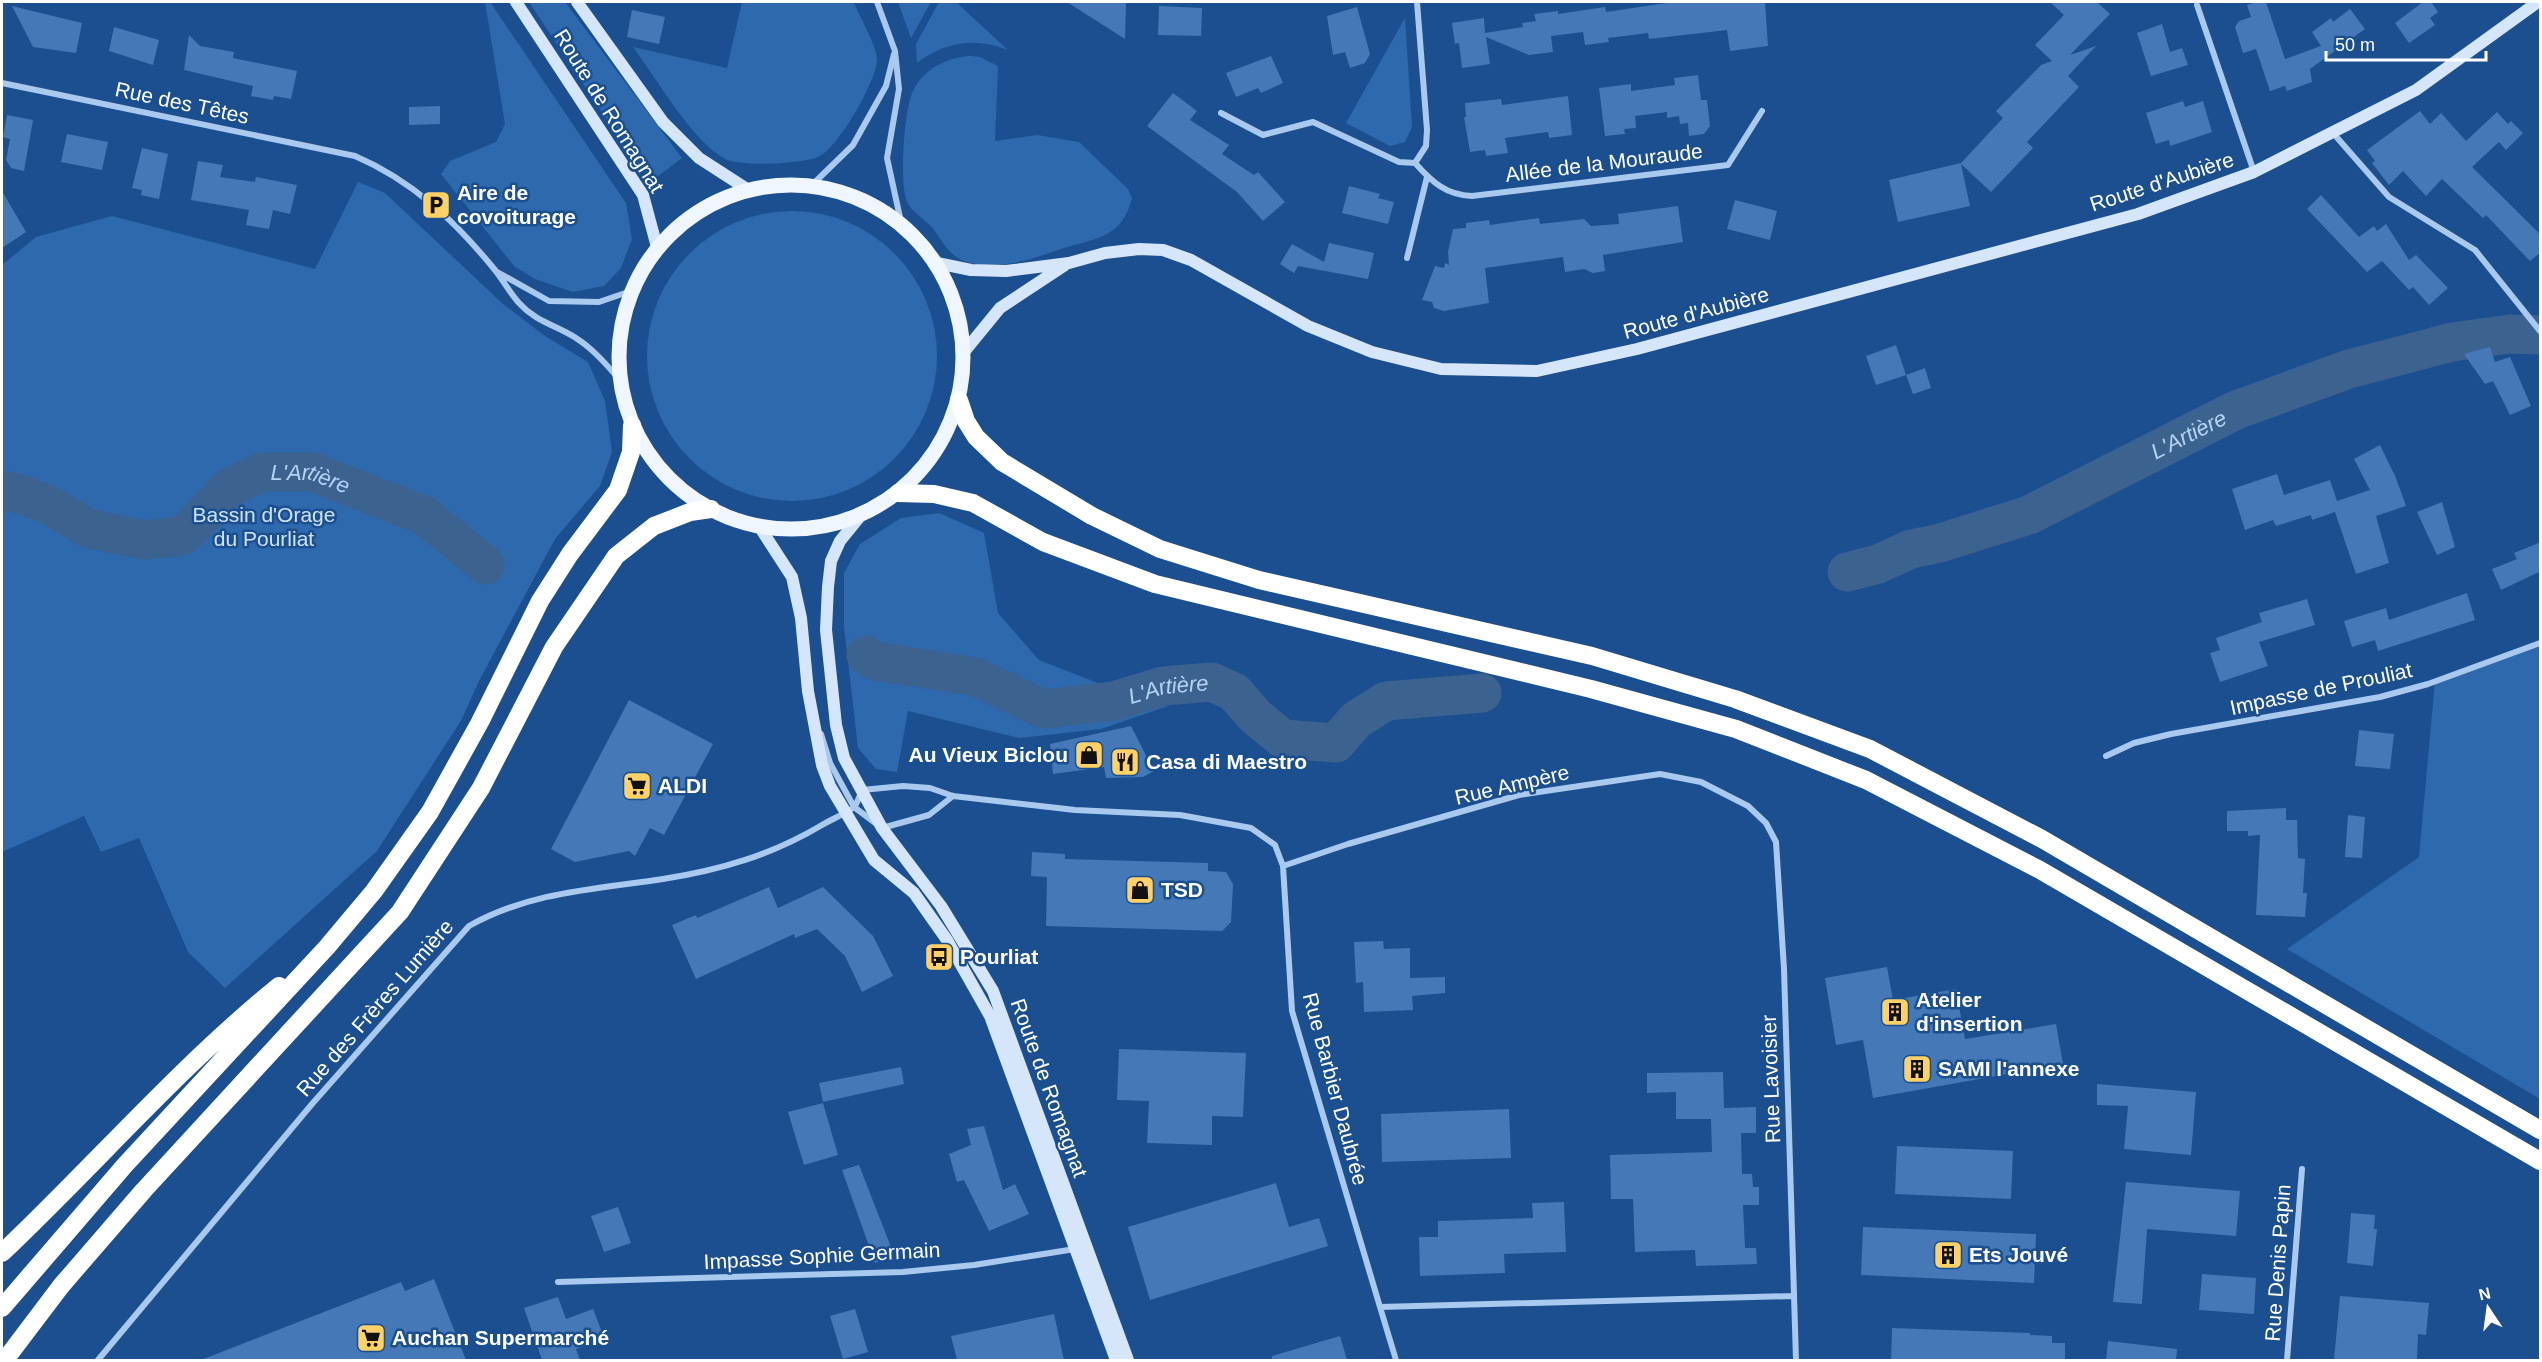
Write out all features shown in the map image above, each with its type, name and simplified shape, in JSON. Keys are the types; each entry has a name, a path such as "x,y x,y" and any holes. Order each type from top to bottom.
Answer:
{"highway":[{"path":"959,400 966,421 976,437 1002,462 1092,516 1160,549 1259,580 1592,656 1735,699 1870,749 2042,839 2541,1130"},
{"path":"2,1308 125,1166 327,947 374,891 430,812 480,722 540,601 570,554 618,490 631,452 632,425"},
{"path":"898,493 944,495 973,503 1043,542 1155,584 1591,689 1725,726 1866,780 2040,870 2541,1161"},
{"path":"5,1360 61,1286 144,1190 400,912 481,788 554,647 616,556 654,526 690,512 711,509"},
{"path":"2,1253 127,1127 249,1010 327,947"}],"main road":[{"name":"Route de Romagnat","path":"516,2 602,129 643,195 657,247"},
{"name":"Route de Romagnat","path":"577,2 663,122 699,158 747,189"},
{"name":"Route d'Aubière","path":"937,262 971,270 1006,271 1069,263 1105,253 1139,249 1163,250 1191,260 1308,326 1372,352 1440,369 1537,371 1638,349 2138,214 2254,172 2416,90 2538,2"},
{"path":"812,185 859,197 901,222 937,262 957,305 964,352 959,400 940,443 925,466 898,493 862,514 811,528 759,526 711,509 678,487 652,459 632,425 619,379 621,330 631,291 657,247 698,211 747,189 812,185"},
{"name":"Route d'Aubière","path":"964,352 1000,308 1069,263"},
{"name":"Route de Romagnat","path":"862,514 840,541 831,561 826,630 836,725 844,758 882,828 941,906 993,991 1116,1360"},
{"name":"Route de Romagnat","path":"759,526 792,577 801,618 808,691 822,765 849,809 874,860 914,893 956,956 990,1016 1080,1248 1128,1360"}],"street":[{"path":"877,2 895,51 899,89 887,158 889,179 901,222"},
{"path":"1221,113 1263,135 1313,122 1399,162 1415,163 1426,146 1427,130 1417,2"},
{"path":"2198,5 2254,172"},
{"path":"812,185 853,145 886,86 895,51"},
{"name":"Rue des Têtes","path":"2,83 355,156 384,169 427,198 463,233 496,271"},
{"name":"Allée de la Mouraude","path":"1415,163 1444,191 1457,196 1728,165 1762,111"},
{"path":"2333,133 2389,197 2475,250 2541,331"},
{"path":"1407,258 1427,177"},
{"path":"496,271 549,301 599,302 631,291"},
{"path":"496,271 519,303 543,324 575,337 592,350 619,379"},
{"name":"Impasse de Prouliat","path":"2106,756 2134,743 2171,734 2380,697 2427,684 2541,643"},
{"name":"Rue Ampère","path":"1283,866 1348,844 1520,795 1660,774 1701,782 1748,806"},
{"name":"Rue Barbier Daubrée","path":"862,790 903,786 930,788 953,796 1075,810 1180,815 1251,828 1275,845 1283,866 1292,1011 1396,1360"},
{"path":"862,790 849,809 882,828 928,815 953,796"},
{"name":"Rue Lavoisier","path":"1748,806 1766,823 1776,842 1784,969 1796,1360"},
{"name":"Rue des Frères Lumière","path":"98,1360 297,1122 469,926 500,909 556,894 609,884 663,879 749,861 793,842 849,809"},
{"name":"Rue Denis Papin","path":"2287,1360 2302,1169"},
{"name":"Impasse Sophie Germain","path":"558,1282 903,1272 974,1265 1080,1248"},
{"path":"1380,1307 1793,1296"}],"green space":[{"path":"485,2 490,2 626,203 632,239 621,268 604,286 573,292 535,279 514,266 441,174 450,161 496,142 505,124"},
{"path":"529,2 565,2 682,158 649,183"},
{"path":"742,2 853,2 855,5 875,48 877,60 875,70 864,97 846,127 837,140 820,156 801,161 772,164 744,163 725,159 687,124 633,47 727,68"},
{"path":"898,2 931,2 911,38"},
{"path":"939,2 956,2 1008,50 984,44 961,44 938,50 917,63 916,44"},
{"path":"1405,18 1412,127 1405,142 1390,146 1346,123"},
{"path":"980,57 998,66 995,141 1037,135 1079,142 1128,189 1132,198 1128,211 1116,228 1099,238 1030,259 1007,264 983,265 964,261 954,255 932,227 912,210 907,202 903,179 905,127 910,98 918,82 930,70 953,59"},
{"name":"Bassin d'Orage du Pourliat","path":"358,182 385,193 503,304 545,336 588,362 605,401 612,452 600,486 555,539 479,681 462,719 377,851 225,988 188,952 139,838 101,852 84,816 2,852 2,265 36,237 112,216 315,269"},
{"path":"792,211 820,214 848,222 873,235 895,253 913,275 926,300 934,328 937,356 934,384 926,412 913,437 895,459 873,477 848,490 820,498 792,501 764,498 736,490 711,477 689,459 671,437 658,412 650,384 647,356 650,328 658,300 671,275 689,253 711,235 736,222 764,214"},
{"path":"939,513 984,533 998,613 1039,660 1113,689 1168,706 1101,729 1019,738 908,711 897,772 876,769 858,748 844,627 844,573 860,544 901,518"},
{"path":"2540,643 2540,1099 2287,949 2419,857 2435,681"}],"building":[{"path":"1067,2 1126,2 1125,39"},
{"path":"1673,2 1765,2 1768,46 1730,51 1727,30 1649,39 1648,33 1608,38 1609,42 1585,45 1583,32 1551,36 1553,52 1529,55 1486,37 1490,64 1462,68 1459,43 1455,44 1452,23 1484,18 1485,33 1523,27 1522,23 1536,21 1534,14 1558,11 1558,14 1605,7 1606,12"},
{"path":"2050,2 2097,2 2110,14 2070,55 2096,46 2068,76 2079,87 2027,142 2033,148 1991,192 1961,164 1970,206 1898,222 1889,180 1961,163 2003,118 1996,111 2041,65 2052,61 2035,45 2064,15"},
{"path":"2266,2 2285,59 2321,46 2312,32 2331,18 2333,22 2350,9 2365,29 2310,69 2312,82 2287,91 2285,86 2270,91 2256,49 2243,53 2235,27 2239,21 2251,17 2247,5"},
{"path":"2423,2 2431,2 2438,12 2430,18 2435,25 2409,43 2395,23"},
{"path":"12,6 82,23 76,53 33,47"},
{"path":"1159,6 1202,8 1201,36 1158,35"},
{"path":"1357,7 1370,54 1365,63 1350,68 1345,52 1333,55 1327,16"},
{"path":"632,10 665,17 659,44 627,37"},
{"path":"2162,24 2170,52 2182,48 2188,65 2151,76 2137,33"},
{"path":"114,27 159,40 153,65 109,51"},
{"path":"189,35 200,46 234,52 233,58 297,71 291,99 274,96 273,100 251,96 253,86 184,70"},
{"path":"1271,56 1283,83 1261,93 1258,88 1236,97 1226,73"},
{"path":"1698,75 1701,100 1707,100 1710,126 1704,134 1689,136 1688,123 1680,124 1679,116 1667,118 1667,112 1635,116 1636,128 1624,129 1625,134 1605,136 1599,88 1631,84 1631,91 1675,85 1674,78"},
{"path":"1173,93 1197,111 1190,120 1229,145 1222,154 1254,175 1258,172 1285,202 1263,221 1237,192 1147,126"},
{"path":"1568,96 1572,135 1549,138 1548,132 1505,138 1508,153 1486,156 1485,150 1470,152 1464,117 1466,117 1465,103 1501,99 1502,105"},
{"path":"2183,101 2185,107 2203,101 2212,132 2170,146 2169,140 2156,144 2146,113"},
{"path":"440,106 440,124 409,125 409,107"},
{"path":"2420,111 2430,124 2441,113 2466,141 2497,112 2508,124 2511,121 2523,133 2506,150 2499,142 2472,167 2541,235 2541,252 2530,261 2486,215 2483,218 2442,179 2426,196 2403,171 2389,185 2372,163 2375,161 2367,150"},
{"path":"7,115 33,120 24,171 11,168 6,160 10,139 3,137"},
{"path":"67,134 108,142 102,170 61,162"},
{"path":"142,148 168,154 159,199 141,195 142,190 132,188"},
{"path":"198,161 223,165 220,177 255,182 256,177 297,185 290,214 273,210 269,229 246,225 249,210 191,200"},
{"path":"1349,186 1380,194 1378,198 1394,202 1388,224 1342,213"},
{"path":"2,191 26,232 2,248"},
{"path":"2321,195 2359,237 2374,226 2377,231 2386,224 2409,260 2416,255 2448,288 2429,305 2413,287 2409,290 2382,261 2367,272 2307,209"},
{"path":"1735,200 1777,211 1770,240 1727,229"},
{"path":"1678,206 1683,242 1603,255 1605,271 1593,273 1584,269 1565,272 1563,257 1485,268 1489,303 1444,311 1434,308 1432,302 1422,300 1435,266 1444,268 1445,263 1449,265 1448,252 1453,229 1466,228 1466,223 1489,220 1490,225 1539,218 1540,224 1584,219 1591,226 1619,224 1618,214"},
{"path":"1329,243 1374,253 1368,279 1298,266 1294,273 1280,264 1292,244 1324,262"},
{"path":"1896,345 1906,375 1876,385 1866,356"},
{"path":"2490,347 2495,362 2510,357 2531,406 2510,415 2493,381 2485,384 2464,354"},
{"path":"1925,368 1931,388 1913,394 1906,375"},
{"path":"2380,445 2406,506 2376,516 2389,563 2356,574 2335,512 2312,520 2311,515 2276,526 2273,520 2245,530 2232,489 2277,474 2284,495 2330,480 2337,501 2370,490 2354,459"},
{"path":"2442,502 2455,547 2437,555 2417,512"},
{"path":"2541,542 2541,571 2501,590 2492,569 2517,559 2514,553"},
{"path":"2467,593 2475,620 2378,651 2375,640 2352,647 2344,621 2386,608 2389,620"},
{"path":"2307,599 2315,625 2259,642 2268,666 2220,682 2210,653 2220,650 2216,638 2262,622 2259,613"},
{"name":"ALDI","path":"629,700 713,744 664,835 650,828 635,856 629,851 575,862 551,849"},
{"path":"1131,726 1154,771 1143,777 1106,778 1104,767 1053,774 1050,744"},
{"path":"2359,730 2394,734 2390,769 2355,766"},
{"path":"2286,808 2286,820 2297,820 2298,858 2305,859 2303,893 2307,893 2305,917 2256,915 2260,835 2248,836 2248,831 2227,831 2227,811"},
{"path":"2348,815 2365,817 2362,858 2345,857"},
{"name":"TSD","path":"1032,852 1065,854 1065,859 1208,863 1208,871 1226,872 1233,884 1231,922 1222,931 1046,926 1047,877 1031,876"},
{"path":"769,887 778,908 823,887 873,936 893,976 862,992 845,956 817,929 795,938 794,934 696,979 672,925 696,915 697,918"},
{"path":"1383,941 1384,949 1410,948 1410,978 1445,977 1445,993 1412,996 1413,1010 1364,1012 1363,982 1356,983 1354,942"},
{"path":"1887,967 1893,1000 1956,989 1965,1039 2056,1024 2063,1064 1873,1098 1863,1040 1836,1045 1825,978"},
{"path":"1119,1049 1246,1053 1243,1117 1212,1116 1212,1145 1147,1143 1149,1101 1117,1100"},
{"path":"901,1067 904,1084 823,1102 819,1083"},
{"path":"1723,1072 1724,1108 1756,1107 1756,1133 1741,1133 1742,1174 1752,1174 1753,1187 1759,1187 1759,1205 1743,1205 1745,1248 1756,1248 1757,1264 1696,1266 1695,1250 1635,1252 1633,1199 1611,1199 1610,1155 1712,1152 1711,1119 1676,1119 1676,1092 1647,1093 1647,1073"},
{"path":"2097,1084 2196,1092 2191,1155 2124,1149 2128,1106 2097,1105"},
{"path":"823,1103 838,1155 804,1165 788,1112"},
{"path":"1509,1109 1511,1158 1382,1162 1381,1114"},
{"path":"984,1126 1003,1190 1015,1184 1029,1214 989,1231 964,1180 957,1182 949,1154 971,1145 967,1129"},
{"path":"1897,1146 2013,1151 2011,1199 1895,1194"},
{"path":"859,1165 891,1247 889,1247 892,1257 875,1263 842,1170"},
{"path":"2126,1182 2240,1191 2236,1236 2147,1229 2142,1304 2113,1302"},
{"path":"1276,1183 1289,1227 1319,1218 1328,1246 1150,1300 1128,1227"},
{"path":"1564,1202 1566,1252 1504,1254 1505,1273 1420,1276 1419,1237 1438,1237 1438,1221 1533,1218 1532,1203"},
{"path":"618,1207 631,1243 604,1252 591,1216"},
{"path":"2351,1213 2375,1215 2374,1229 2377,1229 2373,1266 2347,1263"},
{"name":"Ets Jouvé","path":"1863,1227 2036,1234 2034,1283 1861,1275"},
{"path":"2202,1274 2256,1278 2254,1314 2199,1310"},
{"name":"Auchan Supermarché","path":"434,1279 466,1360 201,1360 401,1282 405,1291"},
{"path":"2340,1296 2429,1303 2426,1335 2418,1334 2417,1360 2334,1360"},
{"path":"558,1297 566,1319 593,1309 600,1327 604,1339 576,1349 580,1360 542,1360 524,1308"},
{"path":"855,1309 868,1352 843,1359 830,1316"},
{"path":"1054,1314 1064,1360 957,1360 951,1336"},
{"path":"1892,1328 2030,1333 2030,1335 2052,1336 2052,1343 2065,1343 2065,1360 1891,1360"},
{"path":"1340,1336 1347,1360 1272,1360 1272,1356"},
{"path":"2108,1341 2177,1349 2176,1360 2106,1360"}],"waterway":[{"name":"L'Artière","path":"1847,572 1878,564 1911,549 1940,543 2029,515 2236,410 2349,369 2452,342 2510,334 2540,335"},
{"name":"L'Artière","path":"2,493 10,491 47,504 89,529 145,540 183,536 229,488 262,472 312,472 425,516 485,565"},
{"name":"L'Artière","path":"866,655 874,661 976,677 1043,709 1114,701 1163,686 1212,682 1234,692 1256,717 1283,739 1336,743 1356,720 1386,701 1482,693"}],"place":[{"name":"Aire de covoiturage","path":"436,205"},
{"name":"Au Vieux Biclou","path":"1089,755"},
{"name":"Casa di Maestro","path":"1125,762"},
{"name":"ALDI","path":"637,786"},
{"name":"TSD","path":"1140,890"},
{"name":"Pourliat","path":"939,957"},
{"name":"Atelier d'insertion","path":"1895,1012"},
{"name":"SAMI l'annexe","path":"1917,1069"},
{"name":"Ets Jouvé","path":"1948,1255"},
{"name":"Auchan Supermarché","path":"371,1338"}]}
